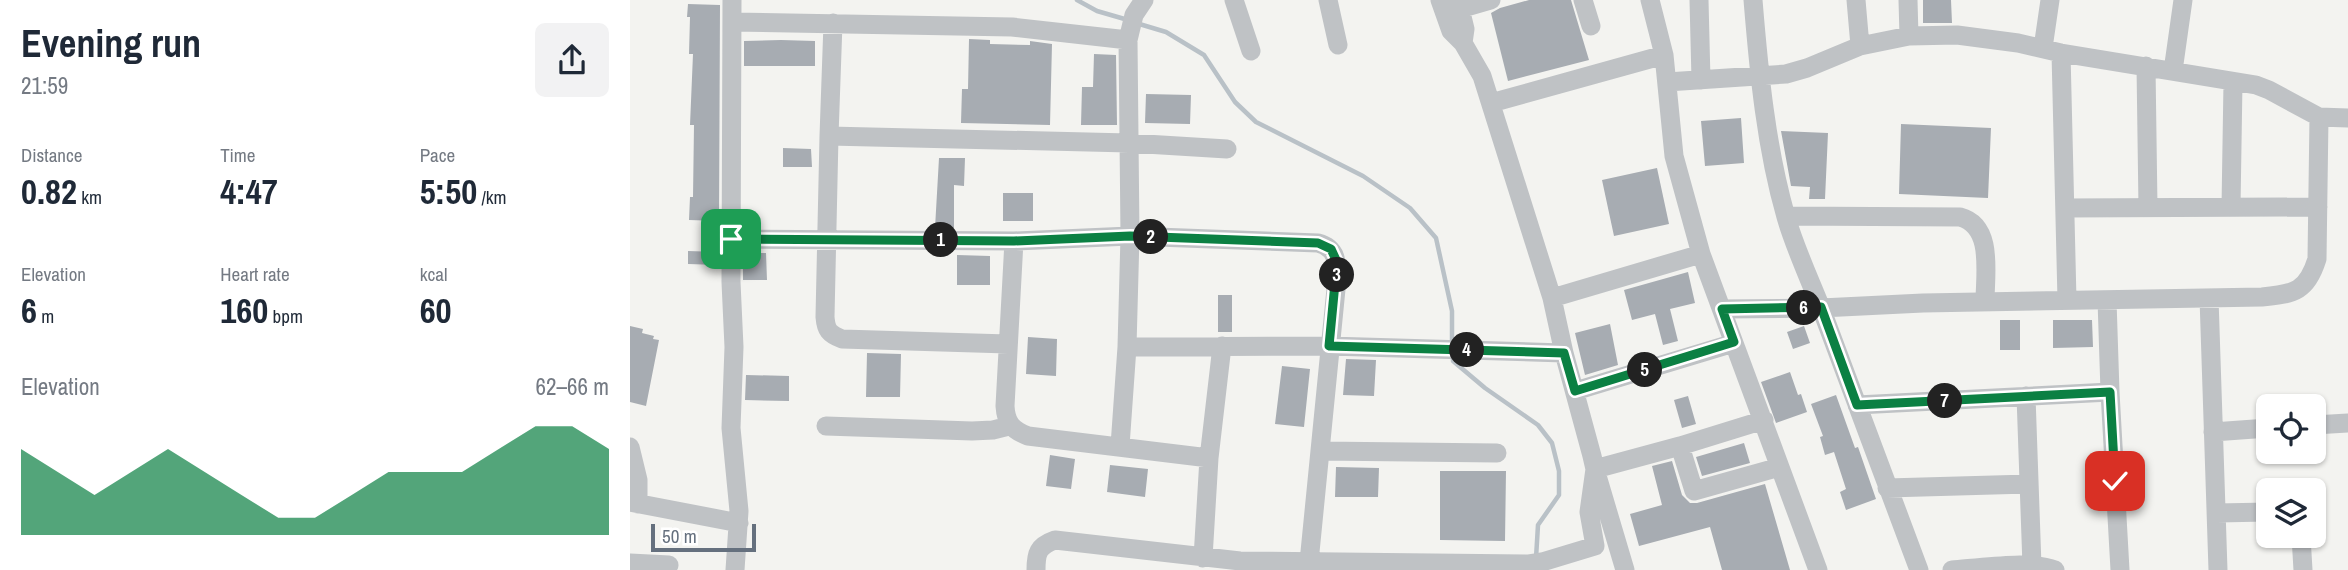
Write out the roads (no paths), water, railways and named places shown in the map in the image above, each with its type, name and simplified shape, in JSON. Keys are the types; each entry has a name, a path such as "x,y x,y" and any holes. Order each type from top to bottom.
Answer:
{"street":[{"path":"732,0 731,239 734,347 731,428 739,523 735,570"},
{"path":"1234,0 1251,51"},
{"path":"1328,0 1338,45"},
{"path":"1440,0 1451,31 1463,43 1482,76 1491,103 1552,298 1595,469 1625,570"},
{"path":"1463,43 1465,29 1459,5 1491,0"},
{"path":"1583,0 1591,26"},
{"path":"1650,0 1664,55 1674,156 1701,254 1818,570"},
{"path":"1699,0 1701,80"},
{"path":"1753,0 1759,76 1774,169 1786,216 1919,570"},
{"path":"1856,0 1860,46"},
{"path":"1908,0 1909,36"},
{"path":"2050,0 2065,208 2067,300"},
{"path":"2173,71 2183,0"},
{"path":"1120,446 1127,347 1130,236 1128,38 1139,8"},
{"path":"732,22 1039,28 1128,38"},
{"path":"832,23 826,328 832,335 842,339 1008,344"},
{"path":"1667,82 1786,74 1860,46 1909,36 1957,35 2256,85 2319,117 2348,118"},
{"path":"1491,103 1664,55"},
{"path":"2146,66 2148,208"},
{"path":"2231,208 2233,82"},
{"path":"1722,309 2208,298 2281,295 2296,291 2306,284 2312,275 2317,259 2319,117"},
{"path":"829,136 1129,143 1227,149"},
{"path":"2065,208 2318,207"},
{"path":"1786,216 1968,219 1980,230 1984,241 1986,302"},
{"path":"731,239 1014,241 1130,236 1327,245 1335,253 1337,262 1309,562"},
{"path":"1014,241 1005,406 1010,426 1018,433 1028,436 1209,458"},
{"path":"1552,298 1701,254"},
{"path":"2208,298 2218,570"},
{"path":"2107,299 2120,570"},
{"path":"1575,391 1734,342"},
{"path":"1203,558 1209,458 1222,346"},
{"path":"1127,347 1329,346 1564,353"},
{"path":"1857,405 2110,392"},
{"path":"2026,396 2032,566"},
{"path":"1595,469 1764,420"},
{"path":"2326,424 2348,423"},
{"path":"826,426 972,431 1010,426"},
{"path":"2213,432 2256,429"},
{"path":"1680,446 1694,491 1780,467"},
{"path":"630,447 638,480 634,503 739,523"},
{"path":"1321,451 1497,453"},
{"path":"1036,570 1038,551 1044,544 1055,540 1203,558 1432,567 1528,565 1595,546 1589,512 1595,469"},
{"path":"1888,488 2029,484"},
{"path":"2217,513 2256,512"},
{"path":"2302,548 2303,570"},
{"path":"630,563 669,565"},
{"path":"1952,570 2032,566 2054,570"}],"waterway":[{"path":"1077,0 1097,11 1128,20"},
{"path":"1136,23 1166,32 1204,55 1235,102 1256,122 1363,176 1410,208 1436,238 1452,311 1452,343"},
{"path":"1453,356 1453,361 1485,388 1538,425 1552,443 1559,471 1559,495 1538,525 1536,558"}]}
